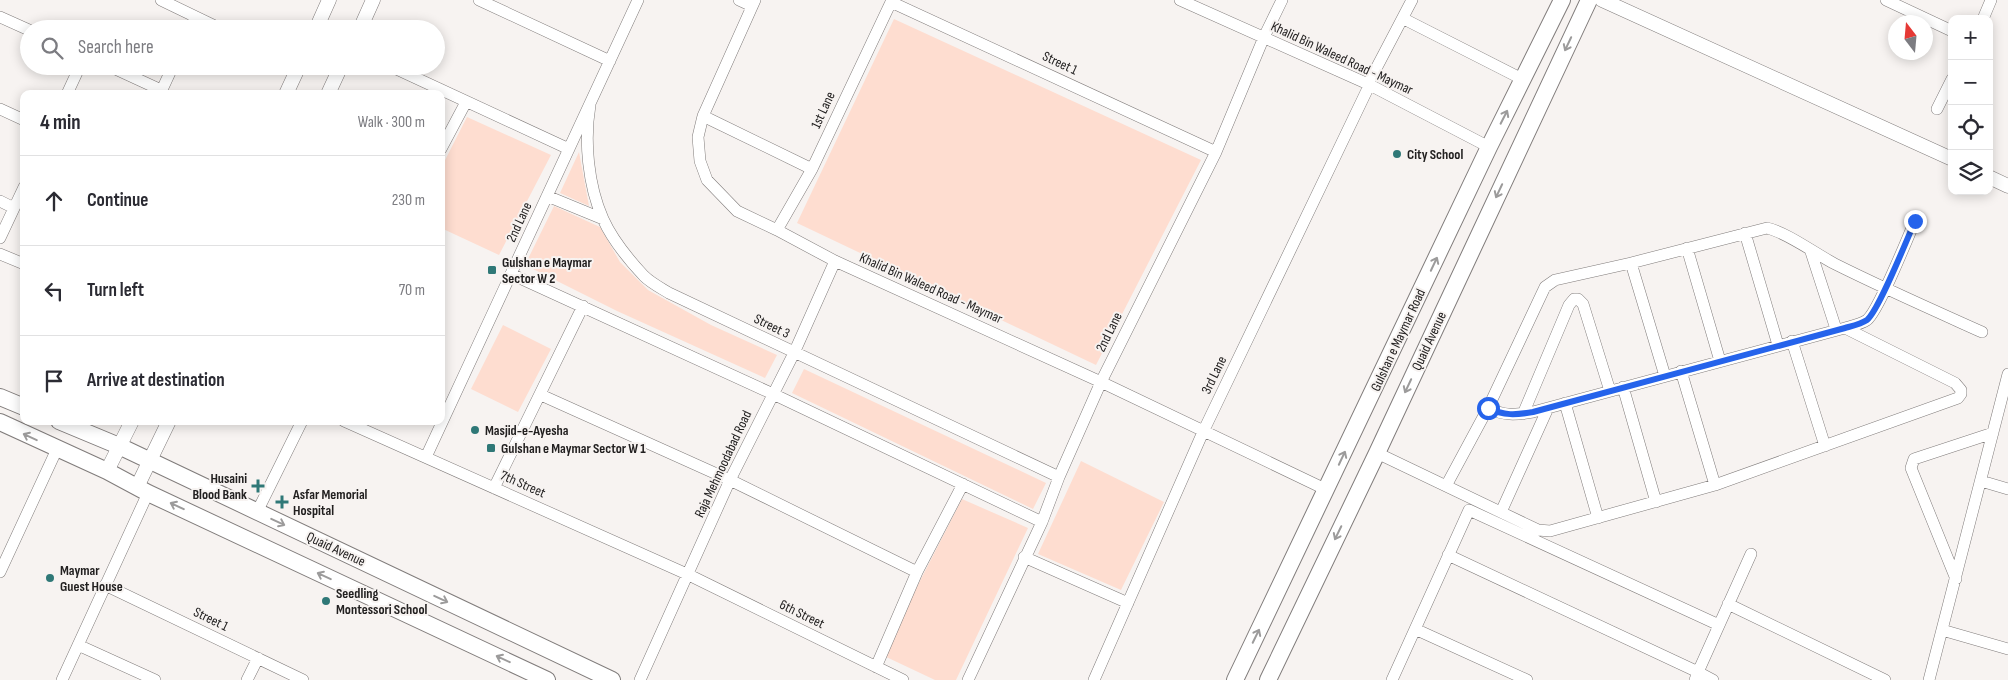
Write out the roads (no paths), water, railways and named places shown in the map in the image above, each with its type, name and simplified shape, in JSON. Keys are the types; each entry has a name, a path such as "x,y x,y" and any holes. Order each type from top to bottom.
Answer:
{"main road":[{"name":"Gulshan e Maymar Road","path":"1235,680 1489,147 1524,80 1562,0"},
{"name":"Quaid Avenue","path":"1268,680 1377,453 1589,0"},
{"path":"0,397 20,404"},
{"path":"0,422 108,471 142,490 547,680"},
{"name":"Quaid Avenue","path":"69,425 119,446 612,680"}],"street":[{"path":"161,0 202,20"},
{"path":"320,20 329,0"},
{"path":"364,20 373,0"},
{"path":"479,0 610,61"},
{"name":"2nd Lane","path":"445,416 638,0"},
{"path":"740,0 753,3"},
{"name":"Khalid Bin Waleed Road - Maymar","path":"1180,0 1369,85 1489,147"},
{"name":"2nd Lane","path":"968,680 1042,522 1059,477 1101,382 1216,152 1264,37 1282,0"},
{"name":"3rd Lane","path":"1094,680 1203,432 1369,85 1412,0"},
{"path":"1602,0 1948,157"},
{"path":"1886,0 1948,29"},
{"path":"1984,15 1992,0"},
{"name":"Street 1","path":"891,1 1216,152"},
{"name":"1st Lane","path":"777,230 812,169 891,1"},
{"name":"Khalid Bin Waleed Road - Maymar","path":"753,3 703,116 698,137 700,161 707,180 737,211 835,261 1101,382 1327,490"},
{"path":"0,17 20,26"},
{"path":"1404,19 1524,80"},
{"path":"69,90 76,75"},
{"path":"127,75 156,90"},
{"path":"161,90 168,75"},
{"path":"288,90 295,75"},
{"path":"330,90 338,75"},
{"path":"409,75 441,90"},
{"path":"1936,109 1948,87"},
{"path":"445,92 569,150"},
{"path":"445,142 466,102"},
{"name":"Street 3","path":"590,105 587,124 588,154 593,189 603,219 626,254 645,277 669,293 1059,477"},
{"path":"0,109 20,118"},
{"path":"703,116 812,169"},
{"path":"1993,179 2008,186"},
{"path":"0,238 20,195"},
{"path":"547,196 603,219"},
{"path":"0,201 14,208"},
{"path":"1488,408 1506,414 1523,414 1840,329 1866,320 1871,315 1885,288 1915,221"},
{"path":"1446,486 1488,408 1545,287 1550,282 1631,264 1762,228 1776,230 1812,252 1982,332"},
{"path":"1745,233 1778,345"},
{"path":"1687,248 1720,361"},
{"path":"1377,453 1543,531 1715,486 1958,398 1962,394 1956,383 1840,329 1812,252"},
{"path":"0,254 20,262"},
{"name":"Raja Mehmoodabad Road","path":"640,680 689,575 730,480 794,353 835,261"},
{"path":"1631,264 1665,376"},
{"path":"511,274 773,394 1042,522"},
{"path":"1523,414 1569,305 1574,299 1578,299 1582,304 1610,391"},
{"path":"494,488 583,306"},
{"path":"1792,341 1825,446"},
{"path":"1681,371 1715,486"},
{"path":"1929,680 1993,433 2004,404 2008,374"},
{"path":"1623,387 1656,502"},
{"path":"541,395 730,480 917,572"},
{"path":"1565,403 1598,518"},
{"path":"1501,512 1548,408"},
{"path":"108,471 130,425"},
{"path":"62,680 105,585 142,490 150,462 167,425"},
{"path":"257,512 300,425"},
{"name":"7th Street","path":"353,425 689,575"},
{"name":"2nd Lane","path":"426,457 441,425"},
{"path":"1956,579 1911,468 1912,463 1914,459 1993,433"},
{"path":"0,572 58,449"},
{"path":"1981,482 2008,489"},
{"path":"876,667 917,572 963,484"},
{"path":"1392,680 1469,510 1719,625"},
{"path":"1697,676 1751,554"},
{"path":"1448,555 1697,676 1713,680"},
{"path":"1024,557 1128,603"},
{"name":"6th Street","path":"689,575 903,680"},
{"name":"Street 1","path":"105,585 303,680"},
{"path":"1728,604 1885,680"},
{"path":"1415,629 1526,680"},
{"path":"1942,630 2008,649"},
{"path":"78,645 155,680"},
{"path":"247,680 258,658"}],"place":[{"name":"City School","path":"1397,154"},
{"name":"Gulshan e Maymar Sector W 2","path":"492,270"},
{"name":"Masjid-e-Ayesha","path":"475,430"},
{"name":"Gulshan e Maymar Sector W 1","path":"491,448"},
{"name":"Husaini Blood Bank","path":"258,486"},
{"name":"Asfar Memorial Hospital","path":"282,502"},
{"name":"Maymar Guest House","path":"50,578"},
{"name":"Seedling Montessori School","path":"326,601"}]}
